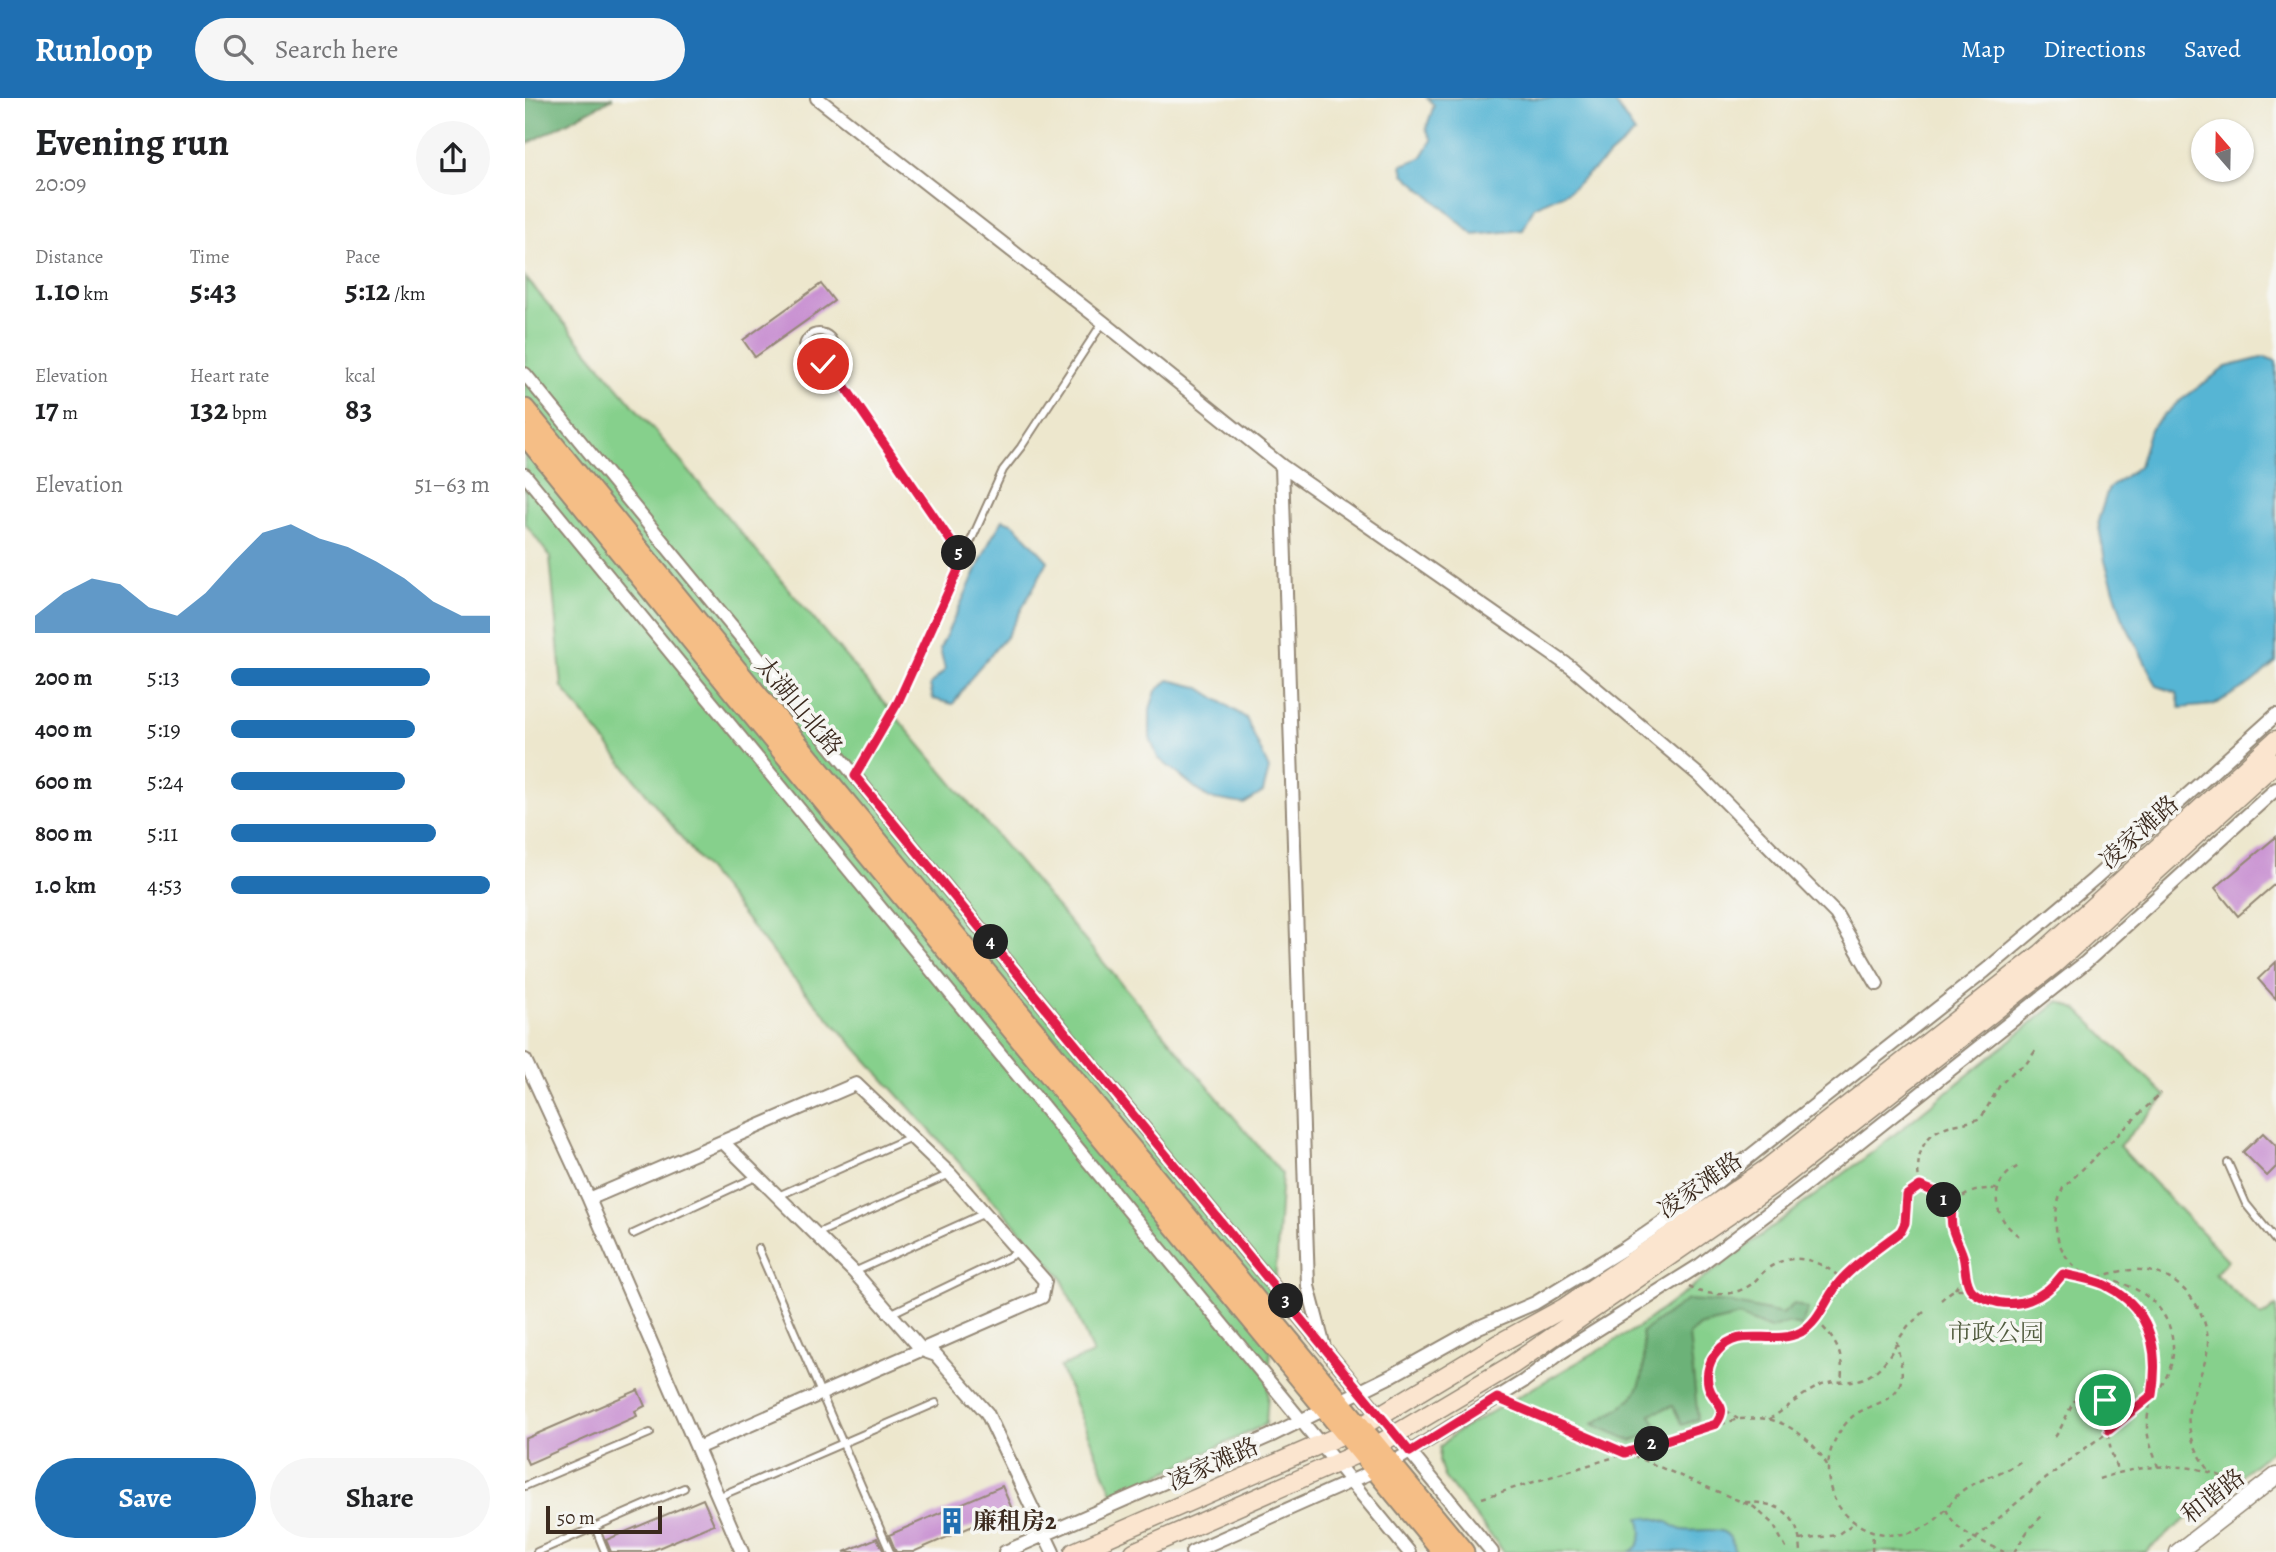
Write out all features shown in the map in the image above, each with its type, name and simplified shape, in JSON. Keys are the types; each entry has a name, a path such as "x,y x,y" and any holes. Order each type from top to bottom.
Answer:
{"main road":[{"name":"太湖山北路","path":"525,409 1370,1448 1443,1552"},
{"name":"太湖山北路","path":"525,435 743,703 1334,1404"},
{"name":"凌家滩路","path":"1074,1552 1354,1429 1564,1308 1765,1170 2042,953 2276,740"},
{"name":"凌家滩路","path":"1134,1552 1370,1448 1512,1365 1775,1183 2053,965 2276,762"},
{"name":"太湖山北路","path":"1385,1467 1464,1552"}],"street":[{"path":"817,98 1282,466 1573,668 1700,776 1836,914 1877,984"},
{"path":"525,374 1492,1552"},
{"path":"1282,466 1308,1286 1324,1347"},
{"path":"525,475 1409,1552"},
{"path":"1005,1552 1300,1421 1479,1326 1535,1303 1625,1248 1688,1205 1985,971 2094,880 2276,715"},
{"path":"1192,1552 1385,1467 1524,1381 1562,1352 1700,1265 2086,962 2276,789"},
{"path":"525,1060 589,1199 742,1552"},
{"path":"589,1199 856,1084 950,1174 1045,1281 1042,1297 697,1448"},
{"path":"723,1142 854,1272 922,1350 936,1354 987,1413 1053,1552"},
{"name":"和谐路","path":"2179,1552 2276,1476"}],"lane":[{"path":"855,776 898,702 1003,470 1103,322"},
{"path":"819,332 833,339 834,354 828,362 818,364 808,360 803,350 810,336 819,332"},
{"path":"828,362 963,559"},
{"path":"778,1196 911,1137"},
{"path":"2228,1163 2246,1204 2276,1241"},
{"path":"816,1234 950,1174"},
{"path":"633,1234 758,1177"},
{"path":"854,1272 985,1213"},
{"path":"758,1248 890,1552"},
{"path":"890,1314 1019,1252"},
{"path":"718,1497 936,1403"},
{"path":"525,1486 650,1433"},
{"path":"537,1552 684,1488"},
{"path":"595,1527 605,1552"}],"path":[{"path":"1920,1186 1918,1156 1925,1142 1937,1130 1980,1118 2000,1085 2026,1064 2038,1047"},
{"path":"1961,1552 2026,1495 2152,1395 2161,1386 2171,1367 2173,1345 2168,1322 2159,1307 2140,1291 2088,1276 2072,1264 2060,1246 2054,1225 2056,1203 2063,1188 2161,1093"},
{"path":"2019,1236 2005,1224 1998,1210 1997,1189 2003,1177 2021,1165"},
{"path":"1920,1186 1938,1193 1952,1210"},
{"path":"1738,1419 1721,1405 1710,1391 1707,1375 1711,1360 1718,1349 1739,1336 1773,1339 1788,1337 1816,1320 1842,1279 1901,1231 1905,1223 1907,1195 1920,1186"},
{"path":"1971,1290 1965,1275 1964,1259 1951,1231 1952,1210 1962,1196 1973,1191 1997,1189"},
{"path":"1689,1287 1699,1292 1732,1293 1747,1287 1772,1265 1802,1258 1820,1263 1842,1279"},
{"path":"2089,1280 2119,1271 2158,1273 2176,1282 2194,1299 2208,1342 2204,1364 2189,1405 2189,1424 2193,1443 2211,1473"},
{"path":"1955,1289 1971,1290 1993,1301 2018,1304 2034,1299 2053,1288 2063,1274 2104,1284 2122,1296 2142,1315 2155,1351 2155,1377 2147,1425 2158,1467"},
{"path":"1941,1300 1955,1289 1965,1275"},
{"path":"1769,1419 1822,1384 1856,1381 1868,1376 1882,1366 1908,1326 1924,1312"},
{"path":"1816,1320 1829,1333 1839,1349 1843,1366 1841,1381"},
{"path":"1897,1342 1902,1366 1900,1385 1882,1402 1852,1417 1836,1438 1831,1450 1829,1482 1837,1505 1854,1522 1873,1533 1904,1534 1933,1522 1957,1494 1967,1487 2021,1461"},
{"path":"2055,1437 2068,1417 2076,1397 2082,1392 2098,1395 2105,1400 2108,1409 2111,1451 2118,1472"},
{"path":"1497,1398 1754,1507 1773,1524 1788,1552"},
{"path":"1716,1424 1722,1412 1721,1405"},
{"path":"1781,1412 1782,1424"},
{"path":"1482,1498 1738,1419 1769,1419 1782,1424 1804,1437 1820,1453 1828,1467"},
{"path":"1820,1453 1831,1450"},
{"path":"2099,1479 2118,1472 2158,1467 2197,1469 2234,1480"},
{"path":"1740,1502 1766,1503 1784,1509 1794,1522 1801,1552"},
{"path":"1946,1509 1952,1522 1963,1533 2004,1552"},
{"path":"2014,1552 2029,1529 2045,1513"},
{"path":"1800,1540 1837,1535 1854,1522"},
{"path":"1872,1552 1873,1533"}],"green space":[{"path":"525,98 613,98 525,145"},
{"path":"525,277 1282,1174 1266,1424 1114,1497 1060,1367 1093,1354 1061,1276 792,977 562,687 550,557 525,523"},
{"name":"市政公园","path":"2059,1001 2078,1010 2166,1096 2119,1146 2228,1260 2215,1274 2262,1317 2276,1306 2276,1447 2145,1552 1504,1552 1444,1477 1439,1461 1440,1447 1455,1433 1637,1328 1874,1151"},
{"path":"1687,1300 1731,1303 1782,1314 1794,1304 1808,1309 1801,1326 1787,1323 1770,1329 1739,1316 1699,1326 1689,1335 1698,1419 1682,1425 1673,1406 1650,1414 1660,1430 1632,1441 1592,1424 1621,1407 1637,1390 1644,1366 1642,1332"}],"water":[{"path":"1427,98 1612,98 1635,133 1569,191 1534,207 1523,230 1474,235 1404,174 1402,165 1421,158 1432,140 1426,129 1434,105"},
{"path":"2265,357 2276,361 2276,662 2251,683 2214,705 2180,708 2177,693 2157,686 2123,619 2105,561 2098,521 2108,489 2139,466 2150,429 2177,403 2226,367"},
{"path":"1003,520 1014,524 1048,561 1007,636 976,671 953,704 933,699 930,685 945,670 940,648 991,539"},
{"path":"1169,680 1198,687 1246,718 1269,769 1263,792 1244,804 1208,798 1158,758 1150,738 1150,709 1156,691"},
{"path":"1647,1517 1687,1531 1721,1531 1732,1541 1734,1552 1630,1552 1638,1546 1641,1537 1639,1518"}],"building":[{"path":"821,284 834,301 755,357 743,340"},
{"path":"2276,837 2276,883 2238,916 2215,888"},
{"path":"2276,962 2276,999 2258,979"},
{"path":"2263,1133 2276,1146 2276,1167 2267,1176 2243,1152"},
{"path":"638,1390 645,1406 635,1411 637,1416 528,1464 525,1457 525,1439"},
{"name":"廉租房2","path":"1002,1486 1012,1509 913,1552 896,1552 889,1535"},
{"path":"703,1499 714,1524 649,1552 611,1552 606,1540"},
{"path":"877,1538 884,1552 844,1552"}],"place":[{"name":"廉租房2","path":"952,1521"}],"route":[{"path":"823,364 828,362 963,559 898,702 855,776 1410,1452 1497,1398 1625,1453 1716,1424 1722,1412 1721,1405 1710,1391 1707,1375 1711,1360 1718,1349 1739,1336 1773,1339 1788,1337 1816,1320 1842,1279 1901,1231 1905,1223 1907,1195 1920,1186 1938,1193 1952,1210 1951,1231 1964,1259 1965,1275 1971,1290 1982,1297 2006,1304 2018,1304 2034,1299 2053,1288 2063,1274 2104,1284 2142,1315 2155,1351 2152,1395 2109,1430 2105,1400"}]}
